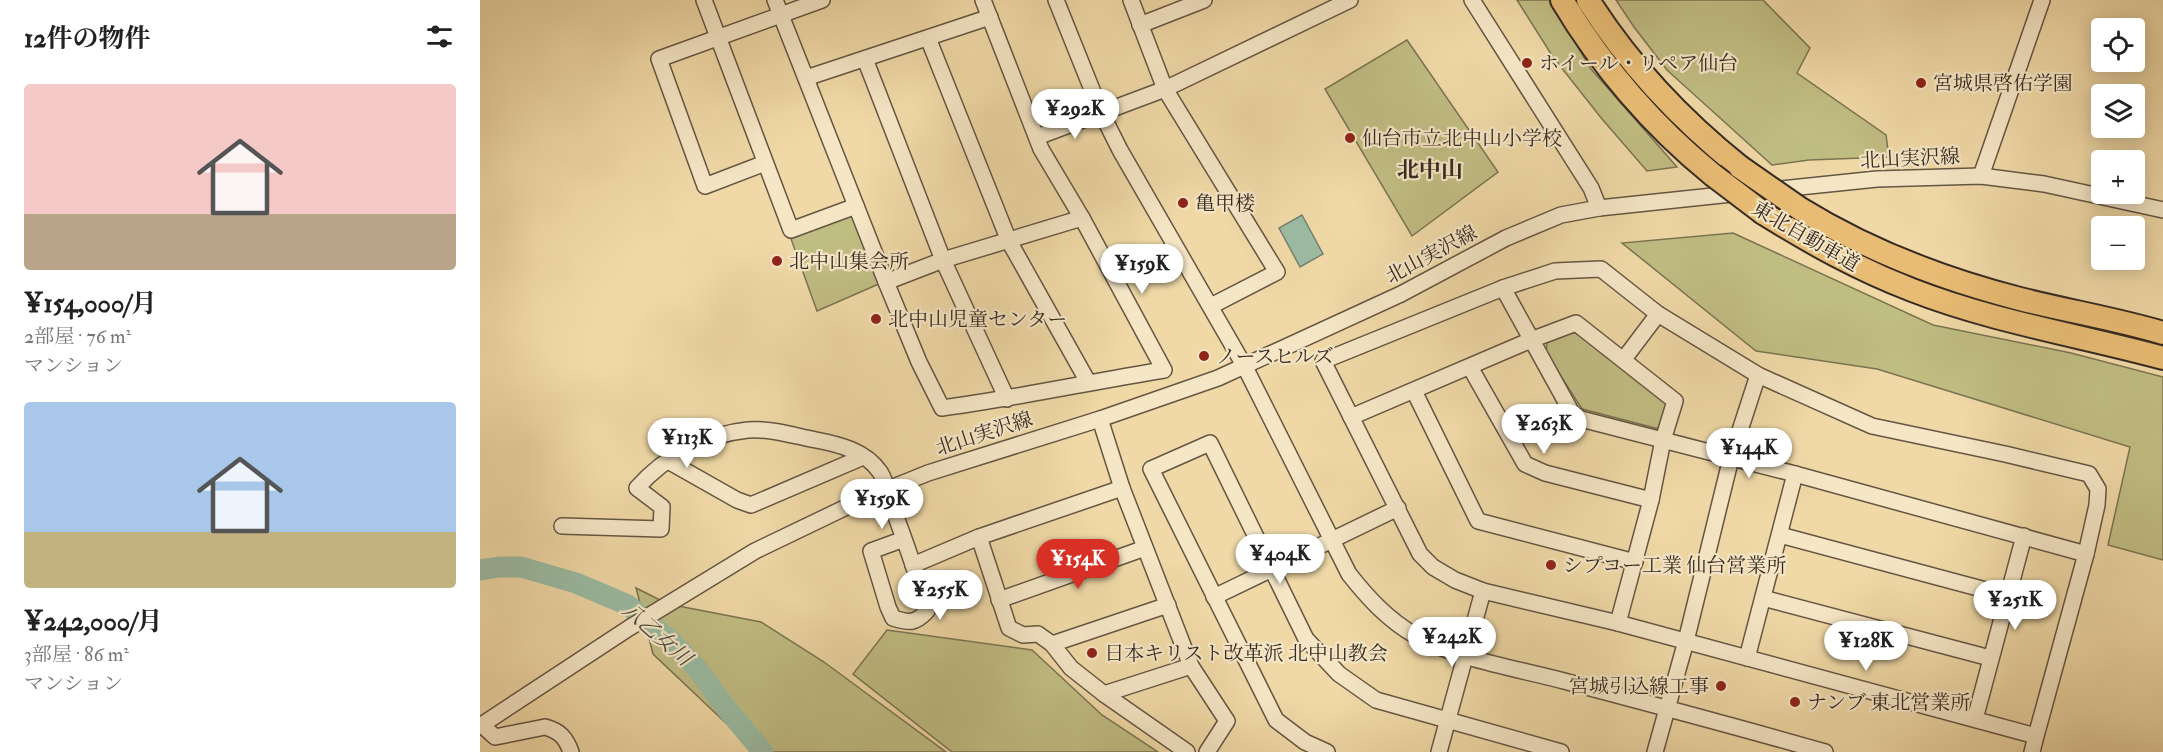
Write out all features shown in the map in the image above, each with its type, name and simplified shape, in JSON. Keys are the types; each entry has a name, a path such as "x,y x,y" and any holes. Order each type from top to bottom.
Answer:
{"highway":[{"name":"東北自動車道","path":"1562,0 1628,93 1662,129 1713,175 1763,213 1827,253 1914,291 2014,320 2163,358"},
{"name":"東北自動車道","path":"1588,0 1631,63 1688,123 1740,167 1829,226 1867,246 1933,272 2019,299 2163,333"}],"street":[{"path":"704,0 791,230 856,206"},
{"path":"775,0 886,282 919,362 942,408 1007,399 1088,382 1164,370 1082,218 1041,149 983,0"},
{"path":"765,163 705,186 659,59 822,0"},
{"path":"1056,0 1101,112 1120,150 1245,367 1349,574 1368,599 1389,618 1417,637 1465,656 1667,707 1825,752"},
{"path":"1131,0 1165,89 1277,272 1211,306"},
{"path":"1140,25 1204,0"},
{"path":"1037,137 1165,89 1325,5 1350,0"},
{"path":"1472,0 1591,188 1599,208"},
{"path":"1981,176 2042,0"},
{"path":"806,78 990,17"},
{"path":"928,38 1009,241 1088,382"},
{"path":"865,59 944,261 1007,399"},
{"name":"北山実沢線","path":"481,726 573,664 755,551 886,489 976,457 1100,419 1211,381 1401,294 1533,225 1562,215 1599,208 1877,179 1981,176 2044,184 2163,210"},
{"path":"886,282 944,261 1082,218"},
{"path":"2032,752 2086,554 2097,505 2098,489 2089,474 1872,426 1758,375 1658,314 1601,269 1555,271 1503,288 1323,361 1420,554 1433,567 1455,580 1483,591 1618,623 2036,736"},
{"path":"1503,288 1572,413 1581,419 1795,474 2086,554"},
{"path":"1624,360 1658,314"},
{"path":"1351,417 1576,323 1624,360 1675,401 1663,440 1651,500 1618,623"},
{"path":"1470,367 1525,464 1545,473 1651,500"},
{"path":"1655,752 1686,641 1731,458 1758,375"},
{"path":"1414,391 1478,521 1635,561"},
{"path":"1100,419 1122,488 1191,666 1227,721 1207,752"},
{"path":"562,526 661,529 662,507 637,488 653,470 689,448 718,435 750,430 788,434 836,444 862,457 881,472 913,565 927,611 919,620 907,622 893,618 871,552 904,539"},
{"path":"1327,752 1305,742 1276,720 1151,469 1210,443 1306,639 1339,675 1376,700 1561,752"},
{"path":"668,461 738,500 751,504 862,457"},
{"path":"1746,658 1764,598 1795,474"},
{"path":"913,565 979,537 1122,488"},
{"path":"1214,597 1398,508"},
{"path":"1780,535 2008,596"},
{"path":"1975,718 2024,536"},
{"path":"979,537 1009,628 1023,635 1038,634 1052,644 1071,668 1187,752"},
{"path":"999,600 1145,548"},
{"path":"1439,752 1483,591"},
{"path":"1764,598 1990,658"},
{"path":"1052,644 1168,604"},
{"path":"1104,694 1191,666"},
{"path":"481,726 495,737 545,727 553,729 566,739 571,752"}],"shaded area":[{"path":"1517,0 1550,0 1591,69 1677,167 1647,171 1553,57"},
{"path":"1616,0 1763,0 1810,48 1797,73 1886,135 1889,157 1809,160 1772,165 1667,70"},
{"path":"1407,40 1498,172 1412,236 1325,89"},
{"path":"849,212 857,217 881,283 817,311 790,236"},
{"path":"1302,215 1323,254 1300,267 1279,228"},
{"path":"1733,233 1933,325 2071,353 2163,377 2163,560 2108,545 2130,447 1877,369 1756,351 1622,243"},
{"path":"1570,333 1579,333 1667,396 1669,407 1659,429 1582,409 1546,353 1547,342"},
{"path":"636,588 668,604 761,622 824,662 946,752 766,752 729,726 653,654"},
{"path":"887,630 1032,650 1102,715 1158,752 952,752 853,674"}],"waterway":[{"name":"八乙女川","path":"480,570 521,567 576,583 628,605 671,641 695,666 763,752"}],"place":[{"name":"ホイール・リペア仙台","path":"1527,63"},
{"name":"宮城県啓佑学園","path":"1921,83"},
{"name":"仙台市立北中山小学校","path":"1350,138"},
{"name":"亀甲楼","path":"1183,203"},
{"name":"北中山集会所","path":"777,261"},
{"name":"北中山児童センター","path":"876,319"},
{"name":"ノースヒルズ","path":"1204,356"},
{"name":"シプコー工業 仙台営業所","path":"1551,565"},
{"name":"日本キリスト改革派 北中山教会","path":"1092,653"},
{"name":"宮城引込線工事","path":"1721,686"},
{"name":"ナンブ 東北営業所","path":"1795,702"}],"district":[{"name":"北中山","path":"1430,169"}]}
